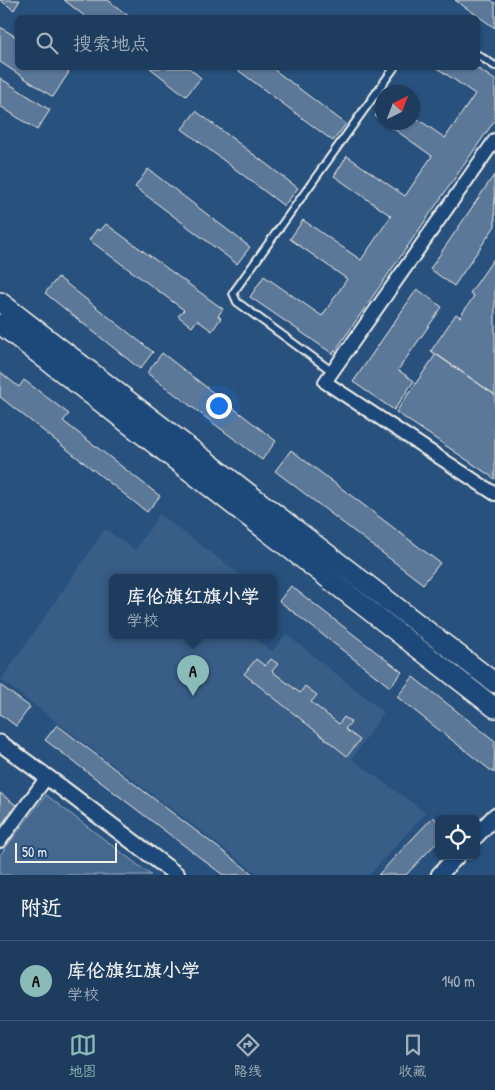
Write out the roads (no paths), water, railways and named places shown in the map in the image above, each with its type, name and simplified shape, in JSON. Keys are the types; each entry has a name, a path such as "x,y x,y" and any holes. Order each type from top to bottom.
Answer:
{"main road":[{"path":"0,302 495,683"},
{"path":"0,324 495,708"}],"street":[{"path":"495,140 326,382 495,494"},
{"path":"0,743 177,875"},
{"path":"0,841 47,778"},
{"path":"480,832 495,816"},
{"path":"439,875 452,860"}],"lane":[{"path":"480,56 495,66"},
{"path":"333,372 237,302 233,293 393,70"}],"place":[{"name":"库伦旗红旗小学","path":"193,696"}]}
